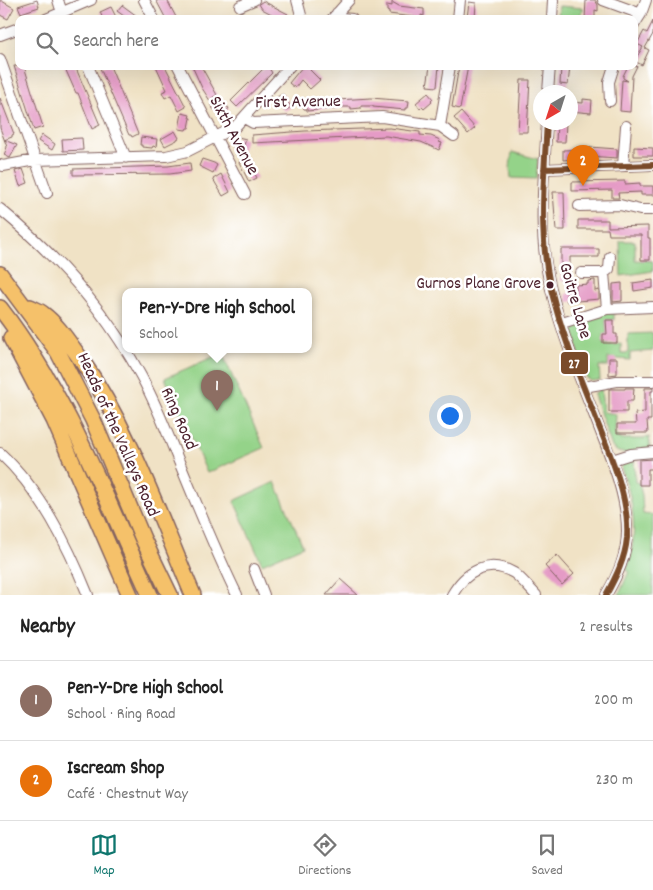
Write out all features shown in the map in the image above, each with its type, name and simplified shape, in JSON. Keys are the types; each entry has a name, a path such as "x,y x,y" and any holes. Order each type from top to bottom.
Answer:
{"highway":[{"name":"Heads of the Valleys Road","path":"0,274 58,352 88,411 143,539 170,595"},
{"path":"24,304 43,314 67,340 91,374 112,410 145,479 194,595"},
{"name":"Heads of the Valleys Road","path":"4,313 65,409 98,475 150,595"},
{"path":"4,313 9,335 54,420 130,595"}],"street":[{"path":"58,0 65,14 91,0"},
{"path":"144,0 152,15"},
{"path":"240,6 254,0"},
{"path":"297,0 301,15"},
{"path":"336,15 349,0"},
{"path":"458,15 460,0"},
{"path":"552,15 553,0"},
{"path":"603,0 641,14"},
{"path":"638,19 646,0"},
{"path":"0,35 15,29"},
{"path":"0,59 47,193"},
{"path":"90,70 126,158"},
{"name":"Sixth Avenue","path":"180,70 245,194"},
{"path":"244,118 286,70"},
{"path":"440,126 449,70"},
{"path":"549,85 550,70"},
{"path":"610,101 610,82 613,70"},
{"name":"First Avenue","path":"0,165 35,160 166,156 188,151 215,138 236,127 244,118 253,123 382,117 440,126 454,136"},
{"path":"624,166 626,126"},
{"name":"Goitre Lane","path":"546,130 542,205 543,240 551,288 584,387 612,460 627,519 628,534 624,554 618,575 606,595"},
{"path":"544,169 653,165"},
{"path":"579,206 620,205 640,210 653,210"},
{"name":"Ring Road","path":"0,209 50,254 79,285 99,310 122,346"},
{"path":"581,273 604,273 609,269 610,257"},
{"path":"604,273 607,309"},
{"path":"562,323 607,309 653,307"},
{"name":"Ring Road","path":"126,353 159,414 237,595"},
{"path":"584,387 617,381 653,381"},
{"path":"612,460 631,454 653,452"},
{"path":"0,453 17,470 50,514 88,595"},
{"path":"452,595 465,577 475,570 486,567 499,568 513,573 536,595"},
{"path":"254,569 264,595"}],"green space":[{"path":"559,6 584,8 580,15 558,15"},
{"path":"512,152 538,159 536,179 511,178"},
{"path":"620,241 635,241 635,260 653,261 653,271 621,276"},
{"path":"608,312 614,312 614,320 606,320 607,334 603,335 604,345 621,344 621,353 628,353 628,334 653,333 653,351 630,353 630,360 608,358 608,366 599,366 600,380 591,381 586,377 573,333 578,323"},
{"path":"222,353 264,448 207,473 165,378"},
{"path":"601,387 603,412 616,414 615,433 619,439 643,439 649,437 650,449 624,453 612,447 594,395"},
{"path":"634,457 635,482 639,483 642,495 643,514 653,515 653,595 619,595 629,571 626,570 633,545 634,532 632,506 621,468 623,462"},
{"path":"275,482 303,546 262,564 234,501"}],"building":[{"path":"0,0 14,8 8,19 0,15"},
{"path":"37,0 39,7 21,13 18,6"},
{"path":"156,0 167,0 175,15 164,15"},
{"path":"586,0 595,0 598,5 598,11 595,10 595,15 585,15"},
{"path":"263,1 288,14 273,15 262,9 259,4"},
{"path":"392,2 399,6 424,9 424,15 389,14 387,5 392,6"},
{"path":"469,2 476,3 475,15 467,15"},
{"path":"122,5 136,15 122,15 117,11"},
{"path":"111,7 115,15 101,15 100,12"},
{"path":"653,21 653,34 645,48 649,50 642,65 638,63 638,55 643,47 638,44 638,42 644,31 647,33"},
{"path":"15,70 25,70 43,127 34,130"},
{"path":"66,70 77,70 100,125 92,129 78,93 76,93"},
{"path":"101,70 112,70 138,134 132,137 129,135"},
{"path":"158,70 167,70 186,107 179,111 171,95 165,98 162,92 167,90"},
{"path":"194,70 203,70 217,95 212,98 229,108 225,114 213,109"},
{"path":"262,70 270,70 272,73 237,107 231,101"},
{"path":"300,70 310,70 320,80 310,89 301,80 295,88 289,83"},
{"path":"429,70 439,70 437,87 427,86"},
{"path":"458,70 467,70 460,109 452,107"},
{"path":"561,70 570,70 568,85 560,84"},
{"path":"626,70 635,70 632,76 630,112 620,111 622,80 628,81 623,76"},
{"path":"521,80 530,80 527,132 518,132"},
{"path":"428,93 433,99 432,102 424,109 422,107 420,109 416,103"},
{"path":"283,94 291,107 285,111 277,100 277,97"},
{"path":"0,98 14,134 12,137 4,140 0,128"},
{"path":"371,98 409,101 408,108 405,108 405,110 361,106 361,108 351,109 351,107 339,107 339,109 307,111 307,109 304,109 303,102"},
{"path":"583,99 592,100 591,113 578,112 578,103 583,103"},
{"path":"461,112 475,128 468,134 454,118"},
{"path":"182,113 190,115 189,118 191,118 189,128 186,130 179,129"},
{"path":"390,128 420,132 420,135 431,136 442,143 439,150 421,142 386,136 252,143 252,135"},
{"path":"557,130 566,130 565,142 556,142"},
{"path":"175,131 179,138 165,146 161,139"},
{"path":"42,135 55,144 52,150 38,141"},
{"path":"141,137 157,139 156,147 142,147 140,145"},
{"path":"238,137 246,139 241,154 234,151 235,149 233,148"},
{"path":"82,138 83,150 63,151 62,139"},
{"path":"4,140 17,145 10,158 4,155 7,147"},
{"path":"590,147 617,149 617,158 587,156 587,158 563,160 563,150 590,149"},
{"path":"634,147 653,148 653,156 634,156"},
{"path":"247,158 257,178 249,182 239,162"},
{"path":"202,159 217,165 213,173 199,166"},
{"path":"190,163 191,171 170,174 73,175 73,169 168,166"},
{"path":"23,169 28,183 20,186 15,171"},
{"path":"221,174 230,192 223,196 213,179"},
{"path":"625,181 625,184 640,183 640,186 653,186 653,195 641,195 641,192 618,193 619,198 612,198 612,190 572,191 572,182"},
{"path":"553,192 564,192 565,230 556,230"},
{"path":"578,220 608,220 608,227 648,226 650,260 641,260 641,235 609,235 608,229 578,229"},
{"path":"561,249 599,249 599,257 570,257 570,281 561,281"},
{"path":"595,280 595,291 599,290 599,299 567,302 566,294 576,292 576,285 588,284 588,281"},
{"path":"653,280 653,288 634,291 633,283"},
{"path":"622,283 622,301 613,302 613,284"},
{"path":"606,320 614,320 614,334 617,334 617,343 603,343 603,334 607,334"},
{"path":"609,358 617,358 617,374 609,375"},
{"path":"634,388 633,401 627,401 627,412 609,412 609,389"},
{"path":"645,388 653,388 653,391 651,391 651,420 647,420 648,433 617,433 617,424 636,424 635,413 645,412"},
{"path":"653,459 653,469 648,469 648,485 639,485 639,460"},
{"path":"557,555 574,574 562,585 545,566"},
{"path":"340,579 358,595 326,595"}],"transit line":[{"name":"27","path":"547,130 543,227 544,248 551,289 570,351 617,473 625,506 627,522 626,546 620,568 606,595"},
{"name":"27","path":"544,169 653,165"}],"place":[{"name":"Iscream Shop","path":"583,186"},
{"name":"Gurnos Plane Grove","path":"550,285"},
{"name":"Pen-Y-Dre High School","path":"217,411"}]}
